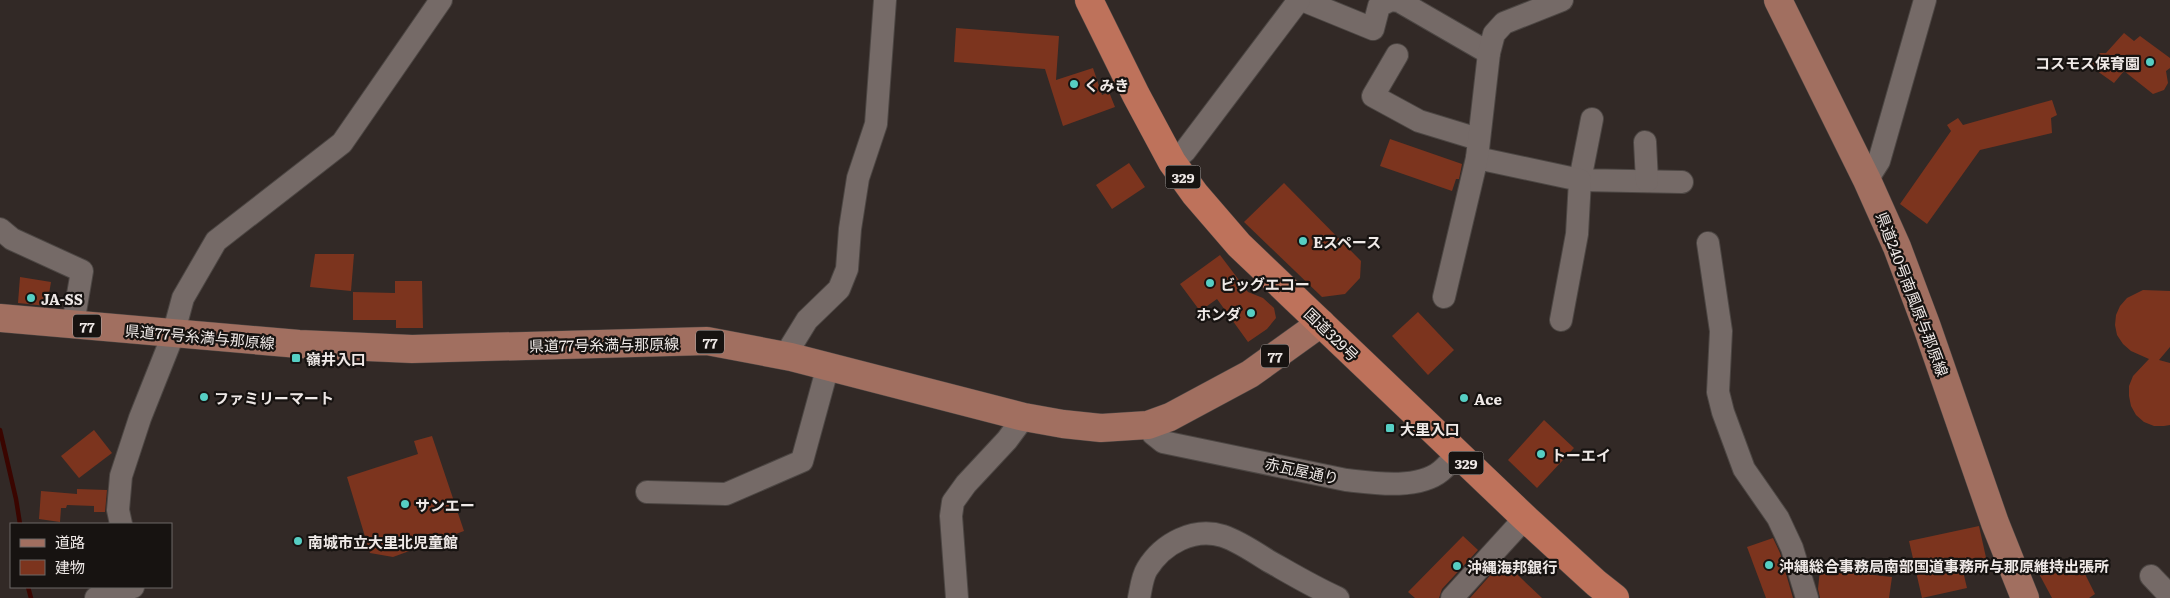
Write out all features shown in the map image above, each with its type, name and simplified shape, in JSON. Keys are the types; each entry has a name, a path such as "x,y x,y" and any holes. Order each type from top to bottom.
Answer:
{"highway":[{"name":"国道329号","path":"1089,0 1172,162 1195,194 1239,245 1524,518 1615,598"}],"main road":[{"name":"県道240号南風原与那原線","path":"1778,0 1867,180 1897,248 1928,327 1995,523 2026,598"},
{"name":"県道77号糸満与那原線","path":"0,318 174,335 298,344 412,349 708,341 791,357 1024,417 1101,428 1148,425 1186,409 1250,374 1321,323"}],"street":[{"path":"121,523 118,510 121,476 140,418 174,335 183,298 216,242 342,143 442,0"},
{"path":"791,357 792,346 807,320 839,289 847,269 850,229 858,178 876,124 885,0"},
{"path":"1172,162 1185,151 1300,0 1373,29 1379,6 1391,0 1399,1 1489,53"},
{"path":"1444,297 1478,148 1489,53 1494,34 1504,23 1562,0"},
{"path":"1867,180 1879,161 1925,0"},
{"path":"1397,55 1373,96 1419,121 1478,148 1580,180 1682,182"},
{"path":"1561,320 1577,234 1580,180 1592,119"},
{"path":"1644,142 1647,181"},
{"path":"0,229 12,239 82,271 73,324"},
{"path":"1708,243 1721,331 1718,392 1723,412 1744,469 1778,518 1792,548 1807,598"},
{"path":"647,492 726,494 802,461 828,366"},
{"path":"957,598 951,516 953,502 966,484 1007,440 1024,417"},
{"name":"赤瓦屋通り","path":"1148,425 1153,434 1163,442 1346,480 1377,484 1399,484 1429,478 1440,472 1457,454"},
{"path":"1452,598 1524,518"},
{"path":"1139,598 1146,570 1155,558 1172,544 1191,534 1209,534 1223,536 1242,545 1310,585 1338,598"},
{"path":"2151,576 2170,596"},
{"path":"96,598 130,588"}],"building":[{"path":"956,28 1059,36 1056,80 1093,68 1102,95 1109,92 1115,107 1063,126 1045,69 954,62"},
{"path":"2124,33 2134,41 2140,36 2170,58 2170,68 2166,71 2168,83 2164,90 2153,94 2124,71 2114,83 2090,66 2100,53 2106,53"},
{"path":"2052,100 2057,115 2051,118 2052,133 1980,150 1927,224 1900,204 1951,131 1947,125 1958,118 1963,125"},
{"path":"1390,139 1462,164 1459,179 1456,179 1452,191 1380,166"},
{"path":"1129,163 1145,187 1112,209 1096,185"},
{"name":"Eスペース","path":"1284,183 1361,261 1360,278 1345,294 1322,297 1244,222"},
{"path":"315,254 354,254 351,291 310,287"},
{"path":"1220,255 1248,292 1263,298 1274,308 1276,318 1267,329 1248,342 1217,299 1200,311 1180,284"},
{"path":"20,277 51,282 47,306 18,303"},
{"path":"395,281 422,281 423,328 396,328 396,320 353,320 353,292 395,293"},
{"path":"2143,290 2170,291 2170,347 2159,360 2170,363 2170,425 2154,426 2144,422 2136,415 2131,406 2129,396 2129,386 2133,376 2149,359 2131,351 2123,344 2117,335 2116,315 2120,306 2127,298"},
{"path":"1418,312 1454,350 1428,375 1392,336"},
{"name":"トーエイ","path":"1544,420 1574,448 1537,488 1508,460"},
{"path":"94,430 112,453 79,478 61,456"},
{"name":"サンエー","path":"432,436 464,531 393,557 370,553 347,477 418,454 414,441"},
{"path":"77,489 107,490 105,512 94,512 94,506 67,505 66,508 61,508 60,522 39,519 41,491 77,494"},
{"path":"1979,526 1987,562 1962,567 1967,588 1922,598 1909,541"},
{"path":"1463,536 1478,550 1442,589 1439,598 1415,598 1408,592"},
{"name":"沖縄総合事務局南部国道事務所与那原維持出張所","path":"1773,538 1780,553 1793,598 1766,598 1747,547"},
{"path":"1503,561 1542,598 1470,598"},
{"path":"2050,564 2085,574 2095,594 2089,598 2052,598 2037,570"},
{"path":"1820,569 1892,577 1889,598 1820,598 1818,589"}],"waterway":[{"path":"0,430 20,523"},
{"path":"28,588 31,598"}],"place":[{"name":"コスモス保育園","path":"2150,62"},
{"name":"くみき","path":"1074,84"},
{"name":"Eスペース","path":"1303,241"},
{"name":"ビッグエコー","path":"1210,283"},
{"name":"JA-SS","path":"31,298"},
{"name":"ホンダ","path":"1251,313"},
{"name":"嶺井入口","path":"296,358"},
{"name":"ファミリーマート","path":"204,397"},
{"name":"Ace","path":"1464,398"},
{"name":"大里入口","path":"1390,428"},
{"name":"トーエイ","path":"1541,454"},
{"name":"サンエー","path":"405,504"},
{"name":"南城市立大里北児童館","path":"298,541"},
{"name":"沖縄総合事務局南部国道事務所与那原維持出張所","path":"1769,565"},
{"name":"沖縄海邦銀行","path":"1457,566"}]}
